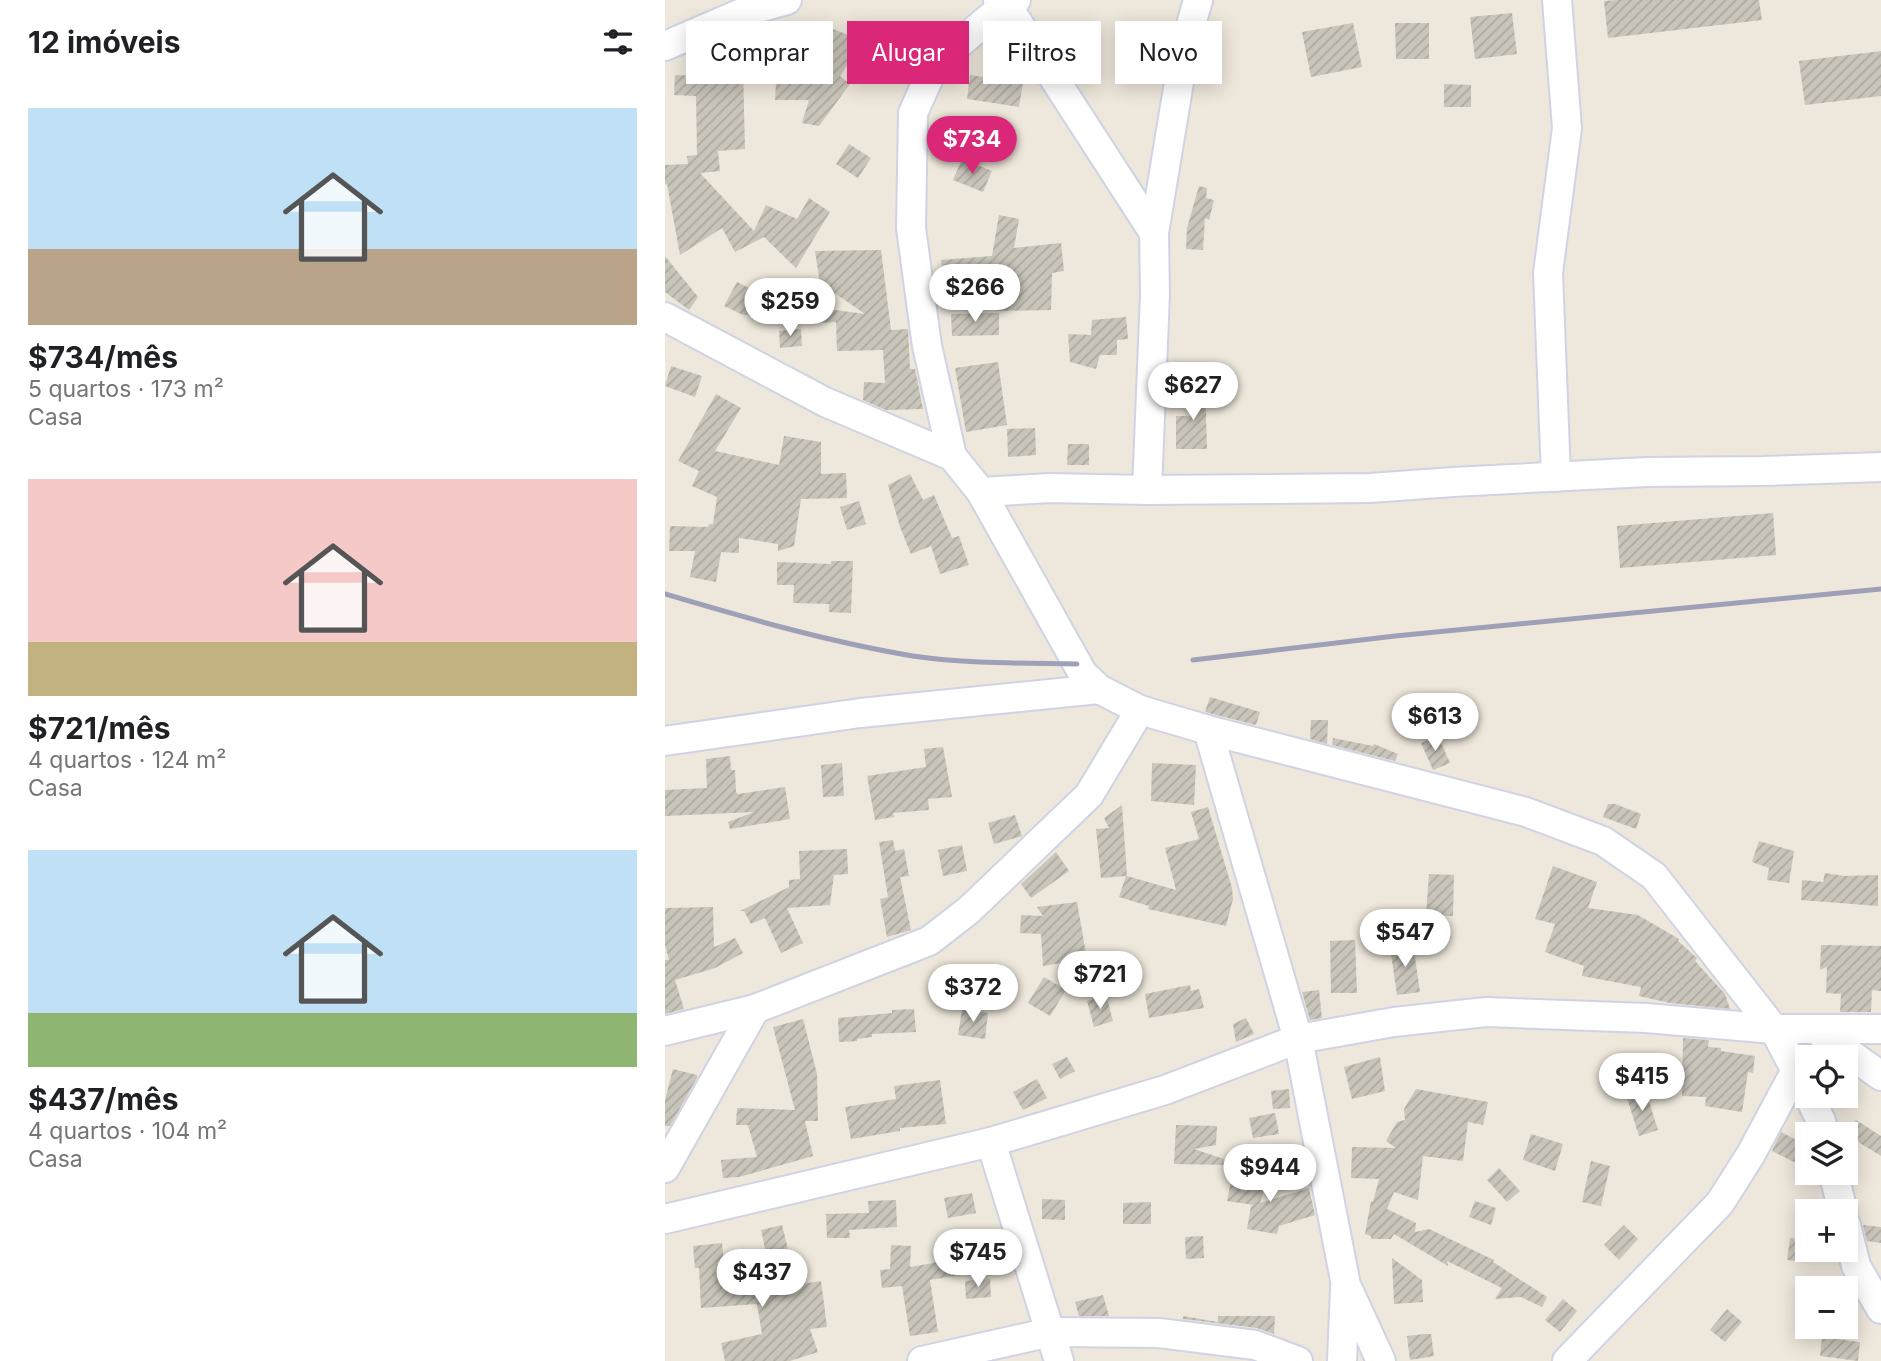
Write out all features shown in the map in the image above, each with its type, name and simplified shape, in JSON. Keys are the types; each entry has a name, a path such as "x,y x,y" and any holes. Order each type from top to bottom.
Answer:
{"street":[{"path":"665,46 744,12 787,0"},
{"path":"1147,490 1155,294 1154,233 1185,46 1198,0"},
{"path":"1556,477 1548,273 1567,128 1557,0"},
{"path":"1154,233 1007,1 935,64 913,113 911,228 927,346 952,456 981,492 1083,674 1099,689 1140,710 1527,812 1603,842 1654,876 1774,1029 1795,1070"},
{"path":"665,317 825,402 952,456"},
{"path":"981,492 1050,488 1370,488 1647,472 1881,467"},
{"path":"665,741 860,713 1099,689"},
{"path":"665,1031 755,1009 929,941 969,910 1089,795 1140,710"},
{"path":"1208,730 1298,1039 1346,1285 1381,1361"},
{"path":"665,1168 755,1009"},
{"path":"665,1219 991,1142 1165,1090 1298,1039 1394,1022 1486,1012 1646,1018 1774,1029 1881,1029"},
{"path":"1815,1029 1881,1076"},
{"path":"1567,1361 1720,1203 1751,1154 1795,1098"},
{"path":"991,1142 1059,1361"},
{"path":"1855,1262 1881,1309"},
{"path":"1342,1361 1346,1285"},
{"path":"922,1361 1051,1332 1159,1333 1255,1345 1298,1361"}],"building":[{"path":"1759,0 1762,20 1608,38 1604,1"},
{"path":"1512,13 1517,54 1475,59 1470,17"},
{"path":"1353,23 1362,67 1311,77 1302,32"},
{"path":"1395,23 1429,23 1429,59 1396,59"},
{"path":"833,29 847,35 847,65 840,76 850,84 819,126 802,123 809,100 775,100 776,84 833,84"},
{"path":"1881,51 1881,96 1805,105 1799,61"},
{"path":"675,75 686,75 686,84 743,84 745,149 718,151 720,171 700,173 754,231 766,205 797,219 809,198 830,212 796,268 764,237 735,252 722,228 680,255 667,184 665,185 665,165 688,164 687,156 697,155 696,96 674,95"},
{"path":"970,75 983,77 983,84 1023,84 1019,107 967,99"},
{"path":"1444,84 1471,85 1471,107 1444,107"},
{"path":"849,144 871,158 858,178 836,164"},
{"path":"962,159 992,171 983,192 953,180"},
{"path":"1199,186 1207,188 1206,198 1214,200 1209,220 1205,218 1203,250 1186,249 1187,228"},
{"path":"999,215 1019,219 1014,248 1061,243 1064,271 1052,273 1051,310 996,311 995,283 987,282 989,274 943,278 941,260 992,256"},
{"path":"881,250 891,330 908,329 910,369 915,369 923,409 886,410 863,400 864,382 885,383 883,350 837,351 836,322 803,324 806,306 865,314 820,283 815,251"},
{"path":"665,256 698,297 689,310 665,292"},
{"path":"737,282 761,294 750,315 743,315 724,306"},
{"path":"999,313 999,335 952,336 951,314"},
{"path":"1126,317 1128,339 1117,340 1117,355 1100,355 1096,369 1070,362 1068,334 1091,335 1092,320"},
{"path":"801,329 802,346 780,348 779,331"},
{"path":"998,362 1007,425 966,432 955,368"},
{"path":"671,366 702,376 695,397 665,386"},
{"path":"1205,385 1207,449 1176,449 1176,416 1190,416 1189,386"},
{"path":"716,394 741,408 715,451 779,465 784,436 821,442 821,474 846,473 847,498 801,499 794,546 778,551 778,544 739,538 739,553 721,552 716,582 690,577 695,551 669,551 670,526 708,527 713,524 717,497 692,486 699,471 678,461"},
{"path":"1035,428 1036,455 1008,457 1007,429"},
{"path":"1068,444 1089,444 1089,465 1067,465"},
{"path":"910,474 923,500 934,495 952,538 959,536 969,565 940,574 931,546 911,554 888,485"},
{"path":"859,501 866,524 847,530 840,507"},
{"path":"1773,513 1776,555 1620,568 1617,526"},
{"path":"831,561 853,561 851,613 829,612 829,604 793,603 794,585 777,585 777,562 831,564"},
{"path":"1210,697 1260,712 1256,725 1205,712"},
{"path":"1311,720 1328,720 1327,744 1310,739"},
{"path":"1438,736 1450,763 1433,770 1421,743"},
{"path":"1333,738 1373,746 1374,744 1398,754 1395,761 1332,745"},
{"path":"943,747 952,797 928,799 929,810 893,813 894,817 875,820 867,776 926,767 924,749"},
{"path":"730,756 731,770 735,770 736,792 738,794 785,787 790,819 730,829 728,822 754,812 665,816 665,790 707,788 706,759"},
{"path":"842,763 844,796 823,797 821,765"},
{"path":"1152,763 1196,765 1194,805 1151,801"},
{"path":"1608,804 1641,814 1636,829 1603,817"},
{"path":"1122,805 1127,876 1176,890 1165,848 1199,839 1191,812 1208,807 1232,888 1233,899 1226,926 1148,909 1149,906 1119,897 1126,876 1101,878 1096,829 1109,828 1104,818"},
{"path":"1015,815 1022,836 994,844 988,823"},
{"path":"893,840 895,851 904,849 909,876 900,877 911,930 887,937 880,899 888,897 879,842"},
{"path":"1759,841 1794,851 1789,883 1767,880 1769,868 1752,862"},
{"path":"962,845 967,871 943,876 938,850"},
{"path":"847,849 848,874 834,875 830,905 787,908 803,943 781,953 765,918 751,924 744,911 740,911 789,887 789,880 800,879 799,851"},
{"path":"1056,852 1069,871 1031,898 1021,884"},
{"path":"1553,866 1597,882 1588,908 1638,915 1679,939 1725,994 1730,1009 1670,1003 1639,996 1641,987 1582,976 1584,966 1545,952 1555,924 1535,919"},
{"path":"1825,873 1845,876 1878,875 1878,906 1801,900 1802,880 1823,882"},
{"path":"1429,874 1454,875 1453,916 1426,915"},
{"path":"1077,902 1087,959 1043,966 1041,934 1020,933 1021,915 1043,916 1037,907"},
{"path":"713,907 714,947 735,938 743,953 715,968 675,980 684,1009 665,1014 665,960 669,960 665,945 665,908"},
{"path":"1355,940 1357,993 1331,993 1330,941"},
{"path":"1413,944 1420,992 1397,995 1390,947"},
{"path":"1821,945 1881,946 1881,991 1872,990 1871,1012 1840,1012 1841,994 1826,993 1827,967 1820,970"},
{"path":"1044,977 1066,990 1050,1016 1028,1003"},
{"path":"1190,985 1191,991 1199,989 1204,1008 1149,1018 1145,994"},
{"path":"1319,990 1322,1018 1310,1020 1302,992"},
{"path":"1106,995 1113,1021 1094,1027 1087,1001"},
{"path":"914,1009 916,1032 872,1034 872,1037 857,1041 839,1042 838,1018"},
{"path":"962,1010 988,1013 985,1039 958,1035"},
{"path":"1246,1018 1254,1034 1236,1042 1233,1024"},
{"path":"803,1019 817,1074 818,1121 805,1121 813,1156 739,1177 723,1178 721,1160 757,1157 748,1125 736,1125 737,1108 795,1110 773,1027"},
{"path":"1683,1038 1709,1040 1708,1047 1755,1056 1753,1073 1748,1072 1742,1112 1705,1106 1706,1097 1682,1096"},
{"path":"1067,1057 1075,1071 1060,1079 1052,1064"},
{"path":"1380,1057 1385,1091 1352,1099 1344,1067"},
{"path":"673,1069 697,1075 697,1078 670,1126 665,1126 665,1100"},
{"path":"1037,1079 1047,1098 1023,1110 1013,1092"},
{"path":"940,1080 946,1124 900,1128 900,1131 851,1139 845,1107 896,1099 894,1086"},
{"path":"1289,1089 1290,1108 1273,1109 1271,1091"},
{"path":"1416,1089 1488,1102 1483,1125 1468,1122 1463,1161 1423,1156 1418,1200 1394,1192 1387,1209 1416,1223 1415,1232 1429,1229 1494,1260 1493,1262 1547,1297 1542,1307 1521,1297 1495,1299 1502,1288 1447,1261 1448,1266 1394,1234 1391,1239 1371,1239 1371,1236 1365,1234 1371,1201 1373,1202 1379,1179 1351,1178 1352,1147 1396,1148 1386,1141 1397,1122 1405,1120 1404,1109"},
{"path":"1645,1089 1658,1130 1639,1136 1626,1095"},
{"path":"1275,1113 1279,1134 1253,1138 1249,1118"},
{"path":"1856,1120 1881,1136 1881,1156 1858,1142 1858,1122 1855,1122"},
{"path":"1176,1125 1217,1126 1216,1145 1194,1149 1230,1161 1230,1165 1174,1164"},
{"path":"1781,1132 1795,1139 1795,1162 1772,1151"},
{"path":"1531,1134 1563,1144 1555,1171 1523,1160"},
{"path":"1591,1161 1610,1166 1601,1206 1582,1202"},
{"path":"1249,1167 1269,1174 1260,1203 1309,1188 1315,1215 1279,1226 1277,1234 1247,1229 1251,1206 1254,1205 1227,1201 1231,1181 1244,1183"},
{"path":"1499,1168 1520,1191 1507,1202 1487,1180"},
{"path":"972,1193 976,1213 948,1218 944,1198"},
{"path":"1042,1199 1065,1200 1065,1220 1042,1219"},
{"path":"896,1200 897,1227 849,1230 850,1238 827,1238 826,1214 869,1213 868,1201"},
{"path":"1475,1201 1496,1208 1491,1225 1469,1217"},
{"path":"1151,1202 1151,1224 1123,1224 1123,1203"},
{"path":"782,1225 788,1249 766,1253 761,1230"},
{"path":"1624,1225 1638,1239 1619,1260 1604,1245"},
{"path":"1863,1225 1881,1227 1881,1243 1867,1241"},
{"path":"1203,1236 1204,1258 1186,1259 1185,1237"},
{"path":"1790,1238 1795,1239 1795,1261 1787,1260"},
{"path":"722,1243 725,1276 766,1269 769,1289 821,1281 827,1327 810,1329 818,1352 790,1361 725,1361 721,1343 762,1334 757,1304 701,1308 699,1268 695,1268 693,1246"},
{"path":"958,1243 975,1245 972,1273 930,1280 938,1332 910,1336 902,1286 882,1288 880,1270 890,1269 891,1245 911,1246 910,1267 957,1259"},
{"path":"1392,1258 1422,1280 1423,1302 1394,1304"},
{"path":"990,1279 991,1297 966,1299 965,1281"},
{"path":"1103,1295 1109,1316 1079,1316 1075,1302"},
{"path":"1563,1299 1577,1311 1560,1332 1545,1320"},
{"path":"1727,1309 1742,1322 1725,1342 1710,1330"},
{"path":"1183,1316 1218,1322 1218,1316 1275,1316 1274,1334 1257,1328 1183,1319"},
{"path":"1431,1334 1434,1356 1410,1360 1407,1336"},
{"path":"1822,1339 1860,1342 1858,1361 1820,1356"}],"railway":[{"path":"1193,660 1395,636 1881,589"},
{"path":"665,594 819,637 913,656 974,662 1077,664"}]}
